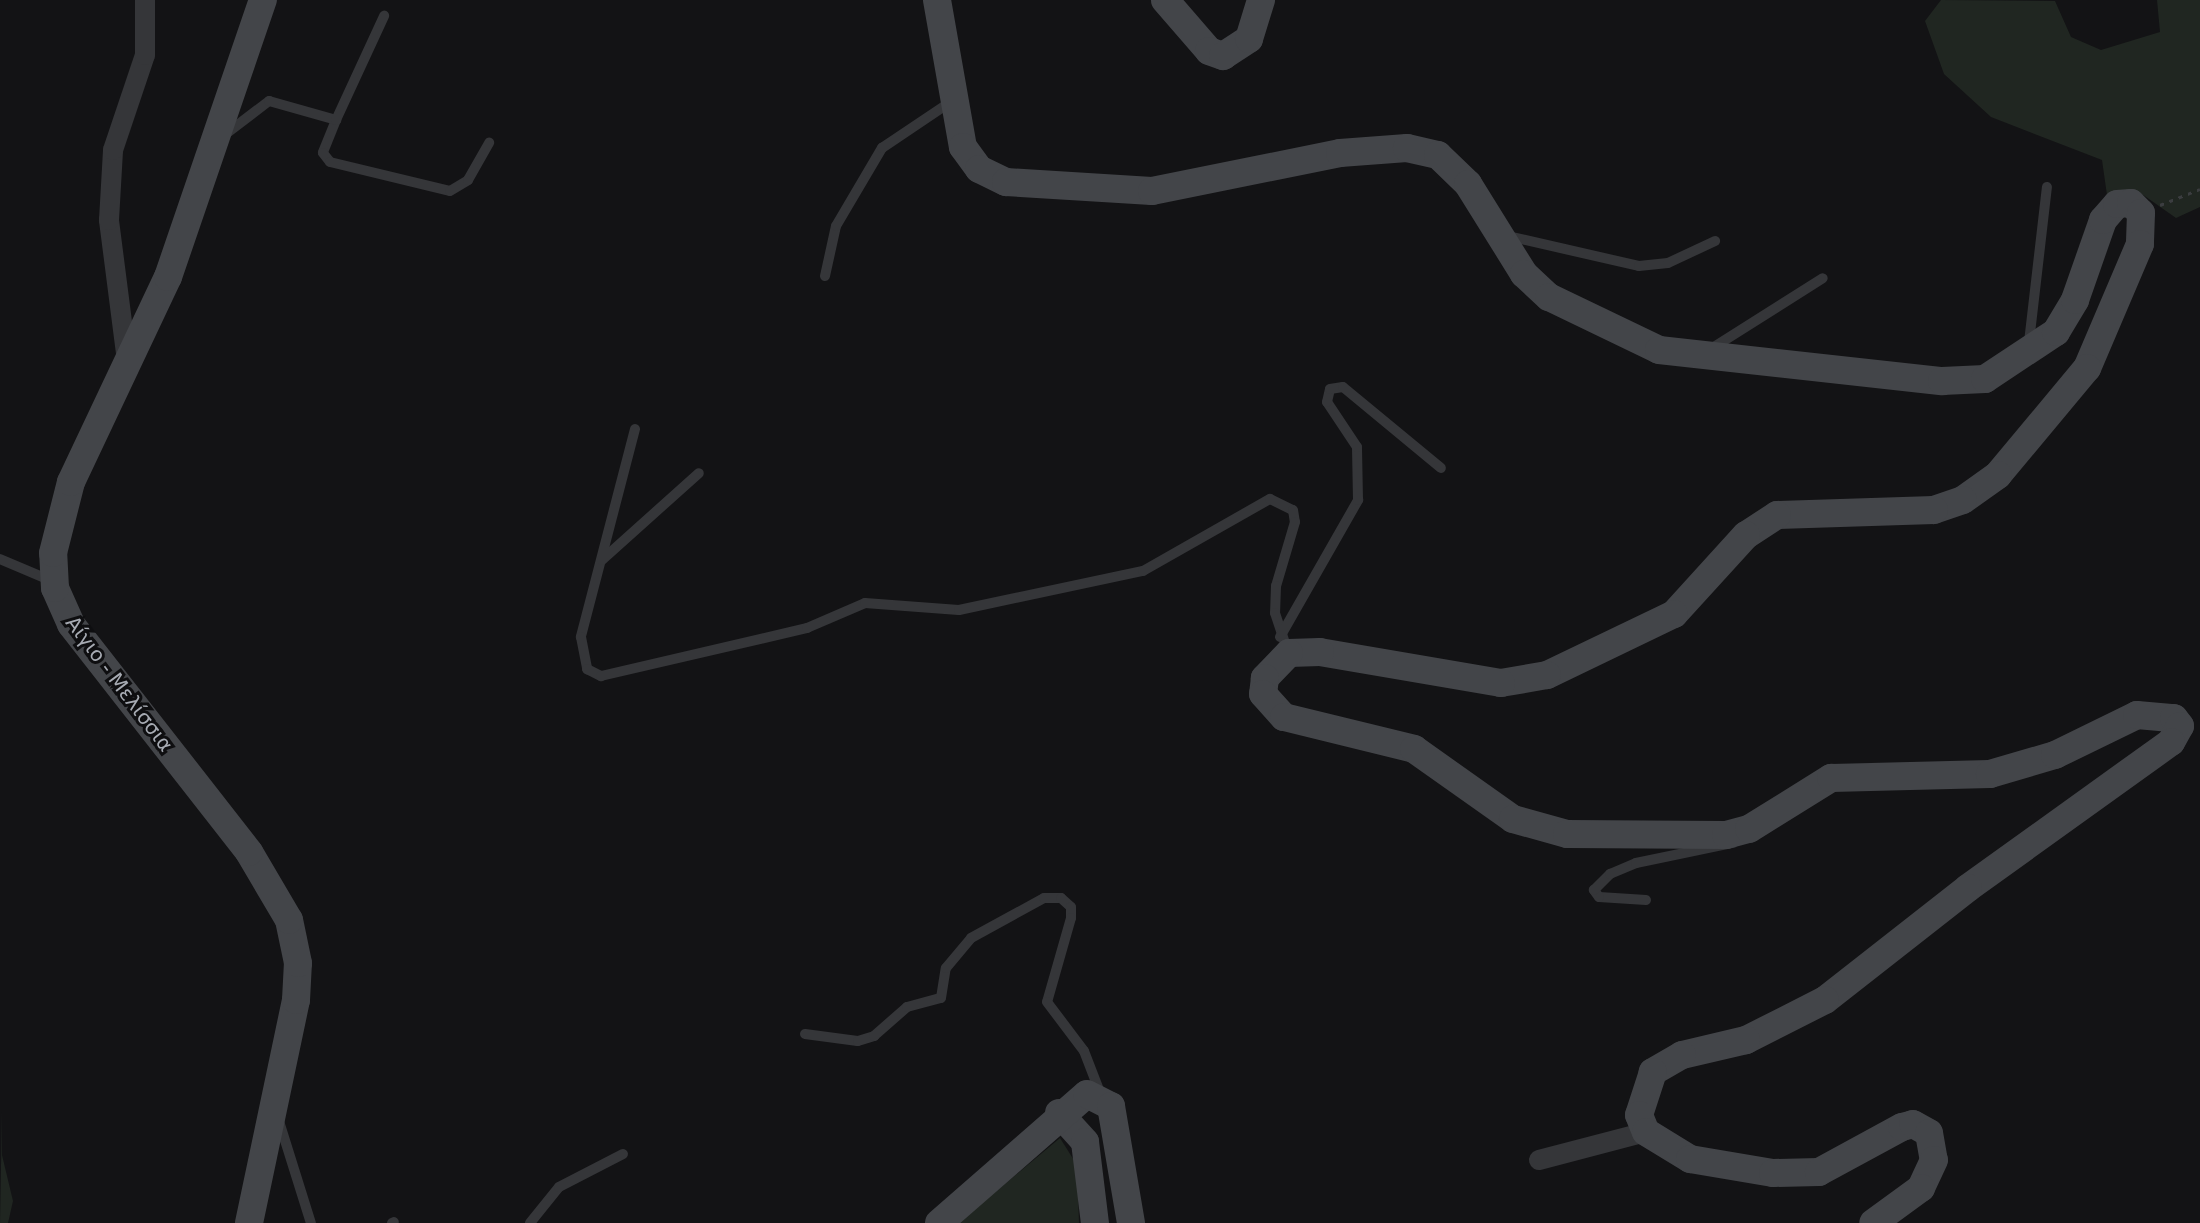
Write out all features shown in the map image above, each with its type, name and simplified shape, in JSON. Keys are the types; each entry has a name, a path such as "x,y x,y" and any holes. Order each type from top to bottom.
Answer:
{"main road":[{"name":"Αίγιο - Μελίσσια","path":"249,1223 298,979 284,907 249,852 79,636 54,582 55,535 64,499 128,369 216,142 263,0"},
{"path":"937,0 952,101 963,147 979,169 1006,182 1152,191 1340,153 1407,148 1438,155 1454,167 1524,274 1549,297 1625,339 1702,356 1942,381 1985,379 2027,356 2056,332 2075,300 2103,220 2117,204 2131,203 2141,213 2140,244 2087,368 1998,475 1963,500 1934,510 1777,515 1746,535 1666,619 1547,675 1501,683 1285,645 1265,678 1263,694 1270,708 1284,717 1414,749 1494,808 1537,830 1726,835 1749,829 1831,778 1990,774 2055,755 2137,715 2165,714 2180,726 2171,742 1968,888 1825,1000 1746,1040 1660,1064 1642,1089 1639,1115 1646,1132 1690,1159 1789,1173 1819,1172 1913,1124 1929,1133 1934,1160 1921,1188 1873,1223"},
{"path":"1165,0 1209,51 1223,56 1249,39 1261,0"},
{"path":"939,1223 1078,1097 1101,1096 1113,1114 1131,1223"},
{"path":"1059,1113 1085,1142 1095,1223"}],"street":[{"path":"128,369 109,220 113,150 145,55 145,0"},
{"path":"1539,1160 1646,1132"}],"lane":[{"path":"384,16 323,153 330,162 450,191 468,180 489,143"},
{"path":"216,142 269,101 336,120"},
{"path":"825,276 836,226 882,148 952,101"},
{"path":"2027,356 2047,187"},
{"path":"1498,236 1639,266 1668,263 1715,241"},
{"path":"1702,356 1728,332 1823,278"},
{"path":"1285,645 1358,500 1357,447 1327,402 1330,389 1343,387 1441,468"},
{"path":"635,429 581,637 587,669 601,676 807,628 865,603 959,610 1143,571 1270,499 1293,510 1295,522 1276,586 1285,645"},
{"path":"601,561 699,473"},
{"path":"0,559 54,582"},
{"path":"1646,900 1599,897 1594,890 1610,874 1636,863 1719,851 1749,829"},
{"path":"805,1034 858,1041 874,1036 907,1007 941,998 946,968 971,938 1044,898 1061,898 1071,907 1071,918 1047,1002 1084,1051 1101,1096"},
{"path":"271,1104 311,1223"},
{"path":"530,1223 559,1187 623,1154"}],"path":[{"path":"2141,213 2200,189"}],"shaded area":[{"path":"1941,0 2055,1 2071,37 2101,50 2160,32 2157,0 2200,0 2200,207 2176,218 2139,192 2107,195 2102,160 1991,117 1944,74 1925,21"},
{"path":"2,1109 2,1155 13,1201 8,1223 0,1223"},
{"path":"1060,1138 1077,1165 1079,1223 958,1223"}]}
